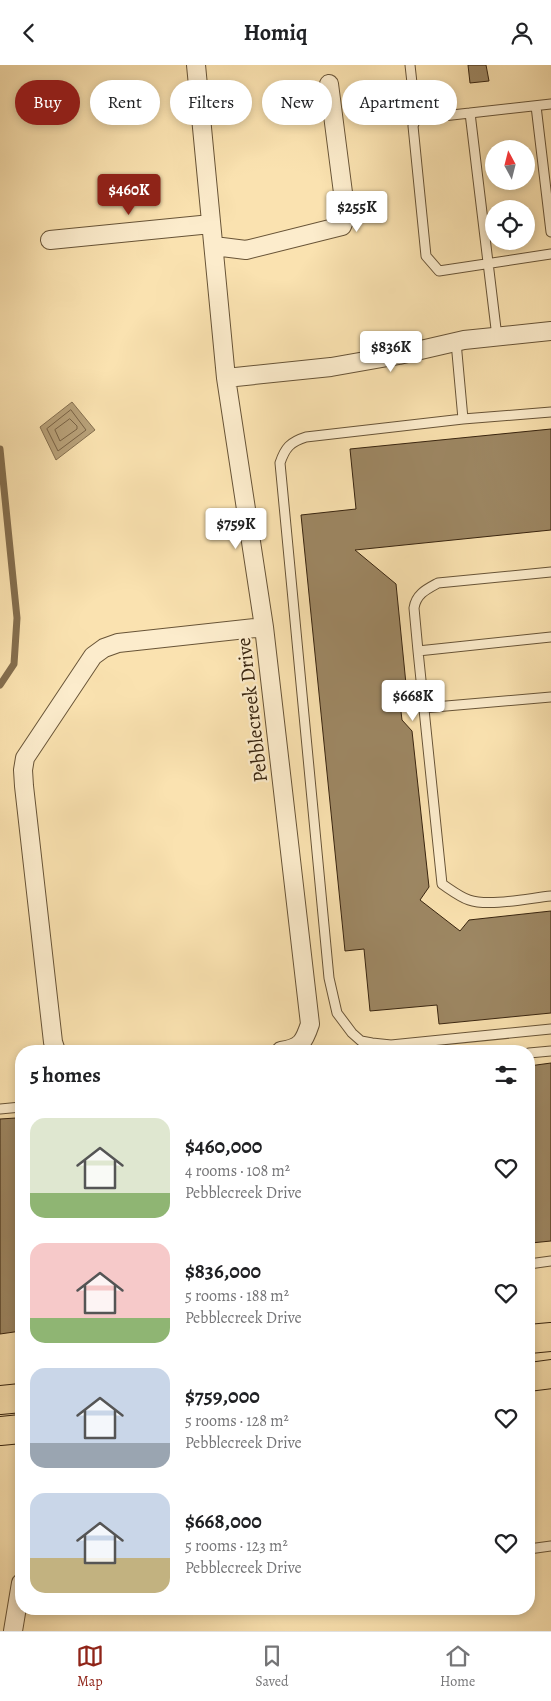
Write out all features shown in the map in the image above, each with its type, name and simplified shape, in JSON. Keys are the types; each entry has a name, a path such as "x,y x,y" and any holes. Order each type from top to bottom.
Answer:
{"main road":[{"path":"535,1338 551,1337"},
{"path":"535,1376 551,1374"},
{"path":"0,1400 15,1399"},
{"path":"0,1431 15,1430"}],"street":[{"name":"Pebblecreek Drive","path":"196,65 226,378 264,627 310,1024 306,1038 300,1045"},
{"path":"214,246 246,250 342,227 346,216 332,107"},
{"path":"50,241 211,224"},
{"path":"226,378 331,367 456,342 551,331"},
{"path":"54,1045 23,770 25,759 92,656 104,647 118,643 264,627"},
{"path":"13,1631 16,1615"}],"lane":[{"path":"410,65 412,80"},
{"path":"457,114 551,104"},
{"path":"536,106 551,232"},
{"path":"470,113 497,337"},
{"path":"413,125 426,256 439,271 551,254"},
{"path":"456,342 463,419"},
{"path":"551,412 463,419 306,437 295,440 285,448 280,463 329,978 337,1013 352,1033 361,1041 391,1045 551,1029"},
{"path":"551,572 438,583 423,591 415,601 414,607 442,884 470,901 493,903 551,896"},
{"path":"418,651 551,637"},
{"path":"423,708 551,697"},
{"path":"535,1052 551,1051"},
{"path":"0,1109 15,1108"},
{"path":"535,1263 551,1261"},
{"path":"535,1548 551,1546"}],"water":[{"path":"72,402 95,430 56,460 40,427"}],"building":[{"path":"468,65 486,65 489,81 470,83"},
{"path":"551,429 551,530 355,550 396,584 407,694 400,703 402,720 412,731 429,887 420,900 460,931 469,920 551,911 551,1013 439,1024 437,1005 370,1011 364,949 345,951 301,515 356,509 350,449"},
{"path":"551,1063 551,1241 535,1243 535,1065"},
{"path":"15,1118 15,1332 0,1334 0,1119"}],"waterway":[{"path":"0,449 17,618 14,664 0,685"}]}
